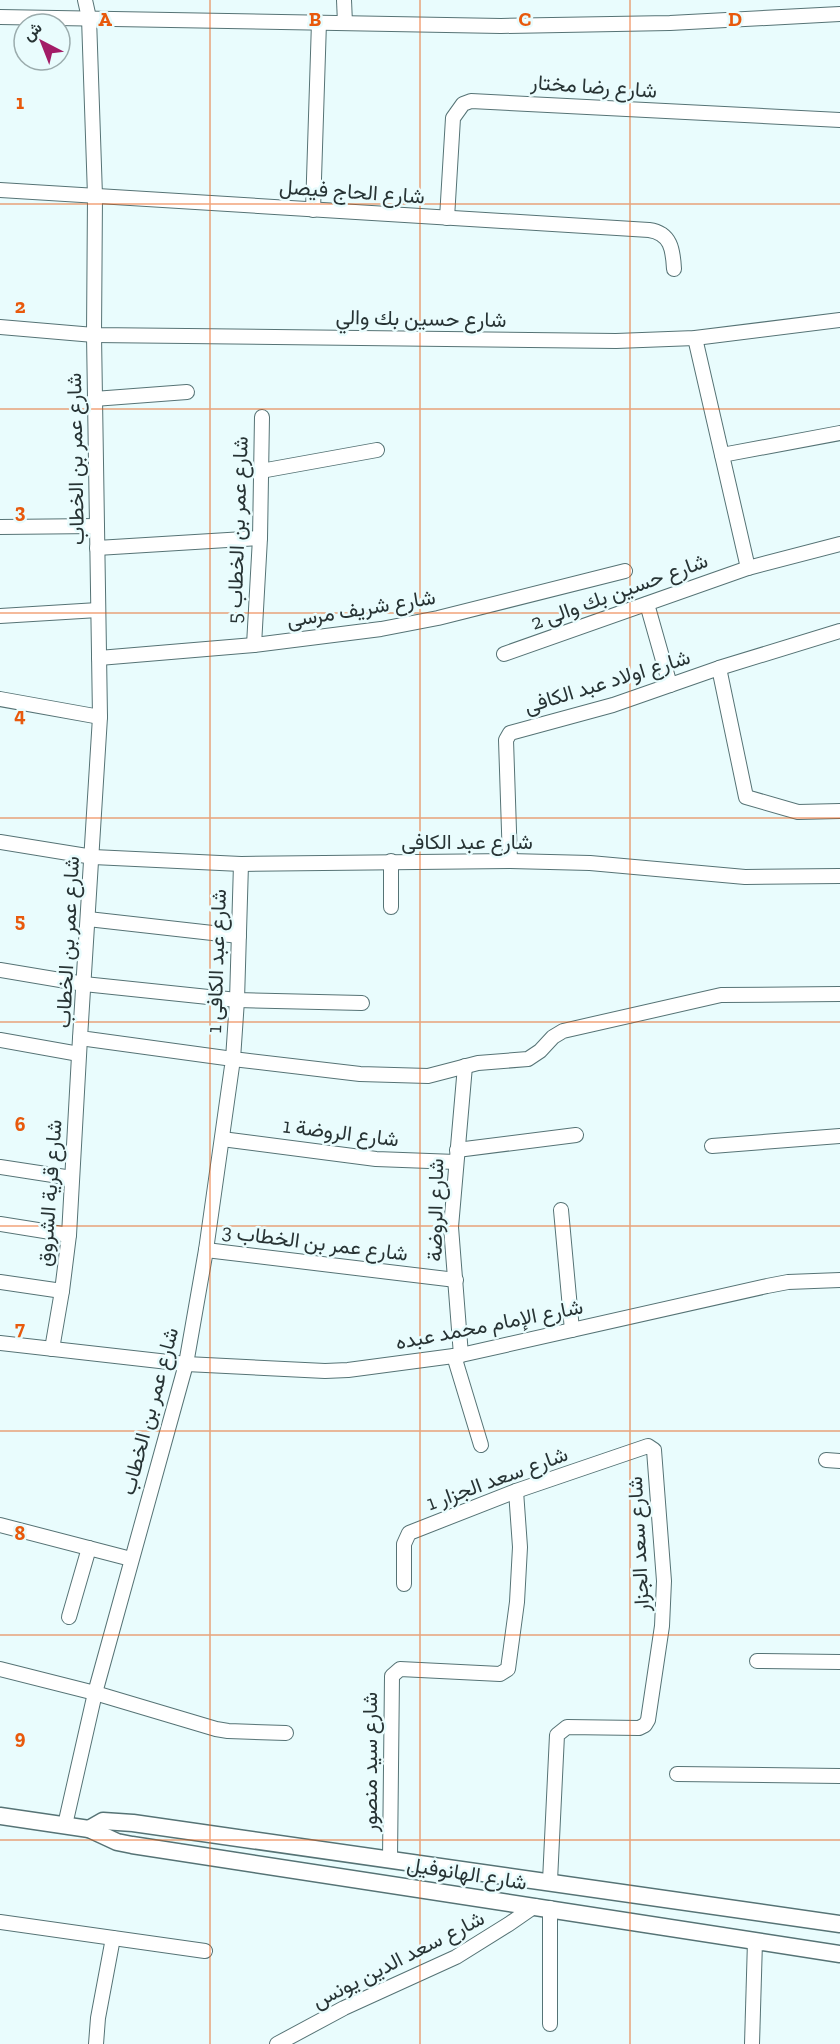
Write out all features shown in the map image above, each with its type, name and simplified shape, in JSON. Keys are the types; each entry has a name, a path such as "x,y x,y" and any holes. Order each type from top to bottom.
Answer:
{"street":[{"name":"شارع عمر بن الخطاب","path":"65,1825 95,1693 130,1559 186,1364 206,1250 233,1059 80,1038 100,717 94,399 95,196 89,18 85,0"},
{"path":"344,0 345,22"},
{"path":"0,17 501,26 625,24 840,14"},
{"path":"313,210 320,22"},
{"name":"شارع رضا مختار","path":"447,218 453,118 463,104 471,100 840,120"},
{"name":"شارع الحاج فيصل","path":"0,190 657,231 664,235 672,247 674,268"},
{"name":"شارع حسين بك والي","path":"0,327 94,335 616,341 695,338 840,320"},
{"path":"695,338 748,568"},
{"path":"94,399 187,392"},
{"name":"شارع عمر بن الخطاب 5","path":"254,645 260,538 262,417"},
{"path":"722,455 840,433"},
{"path":"261,471 377,450"},
{"path":"0,527 97,526"},
{"path":"97,548 260,538"},
{"name":"شارع حسين بك والى 2","path":"504,654 748,568 840,544"},
{"name":"شارع شريف مرسى","path":"99,658 254,645 392,627 625,571"},
{"path":"647,604 670,685"},
{"path":"0,616 98,610"},
{"name":"شارع اولاد عبد الكافى","path":"510,861 506,740 512,732 613,705 719,668 840,631"},
{"path":"719,668 744,795 750,800 798,812 840,811"},
{"path":"0,699 100,717"},
{"name":"شارع عبد الكافى","path":"0,842 93,857 240,864 510,861 591,863 745,877 840,876"},
{"path":"391,861 391,907"},
{"name":"شارع عبد الكافى 1","path":"233,1059 237,1000 240,864"},
{"path":"88,919 239,936"},
{"path":"0,970 84,984 237,1000 362,1003"},
{"path":"233,1059 360,1074 428,1076 483,1062 528,1059 540,1051 553,1036 563,1031 721,995 840,994"},
{"name":"شارع قرية الشروق","path":"52,1349 69,1235 80,1038"},
{"path":"0,1040 79,1054"},
{"name":"شارع الروضة","path":"465,1066 451,1227 456,1280 458,1355 481,1445"},
{"name":"شارع الروضة 1","path":"222,1139 376,1159 456,1156 576,1135"},
{"path":"712,1146 840,1136"},
{"path":"0,1167 72,1178"},
{"path":"561,1210 572,1330"},
{"path":"0,1224 69,1235"},
{"name":"شارع عمر بن الخطاب 3","path":"206,1250 456,1280"},
{"name":"شارع الإمام محمد عبده","path":"0,1343 186,1364 325,1371 348,1370 458,1355 788,1282 840,1280"},
{"path":"0,1281 62,1290"},
{"name":"شارع سعد الجزار 1","path":"404,1584 404,1544 409,1533 516,1491 650,1446"},
{"name":"شارع سعد الجزار","path":"550,1881 557,1736 567,1727 639,1728 648,1720 662,1626 664,1581 654,1450 650,1446"},
{"name":"شارع سيد منصور","path":"390,1859 392,1676 400,1669 500,1674 508,1669 517,1602 520,1547 516,1491"},
{"path":"0,1525 130,1559"},
{"path":"69,1617 89,1548"},
{"path":"757,1661 840,1662"},
{"path":"0,1669 95,1693 216,1729 286,1733"},
{"path":"677,1774 840,1776"},
{"name":"شارع الهانوفيل","path":"0,1816 89,1829 117,1842 132,1845 840,1954"},
{"name":"شارع الهانوفيل","path":"89,1829 103,1821 117,1821 840,1924"},
{"path":"542,1907 550,2024"},
{"name":"شارع سعد الدين يونس","path":"277,2044 293,2040 344,2008 456,1957 542,1907"},
{"path":"0,1922 205,1951"},
{"path":"96,2044 98,2018 113,1938"},
{"path":"752,2044 755,1941"}]}
